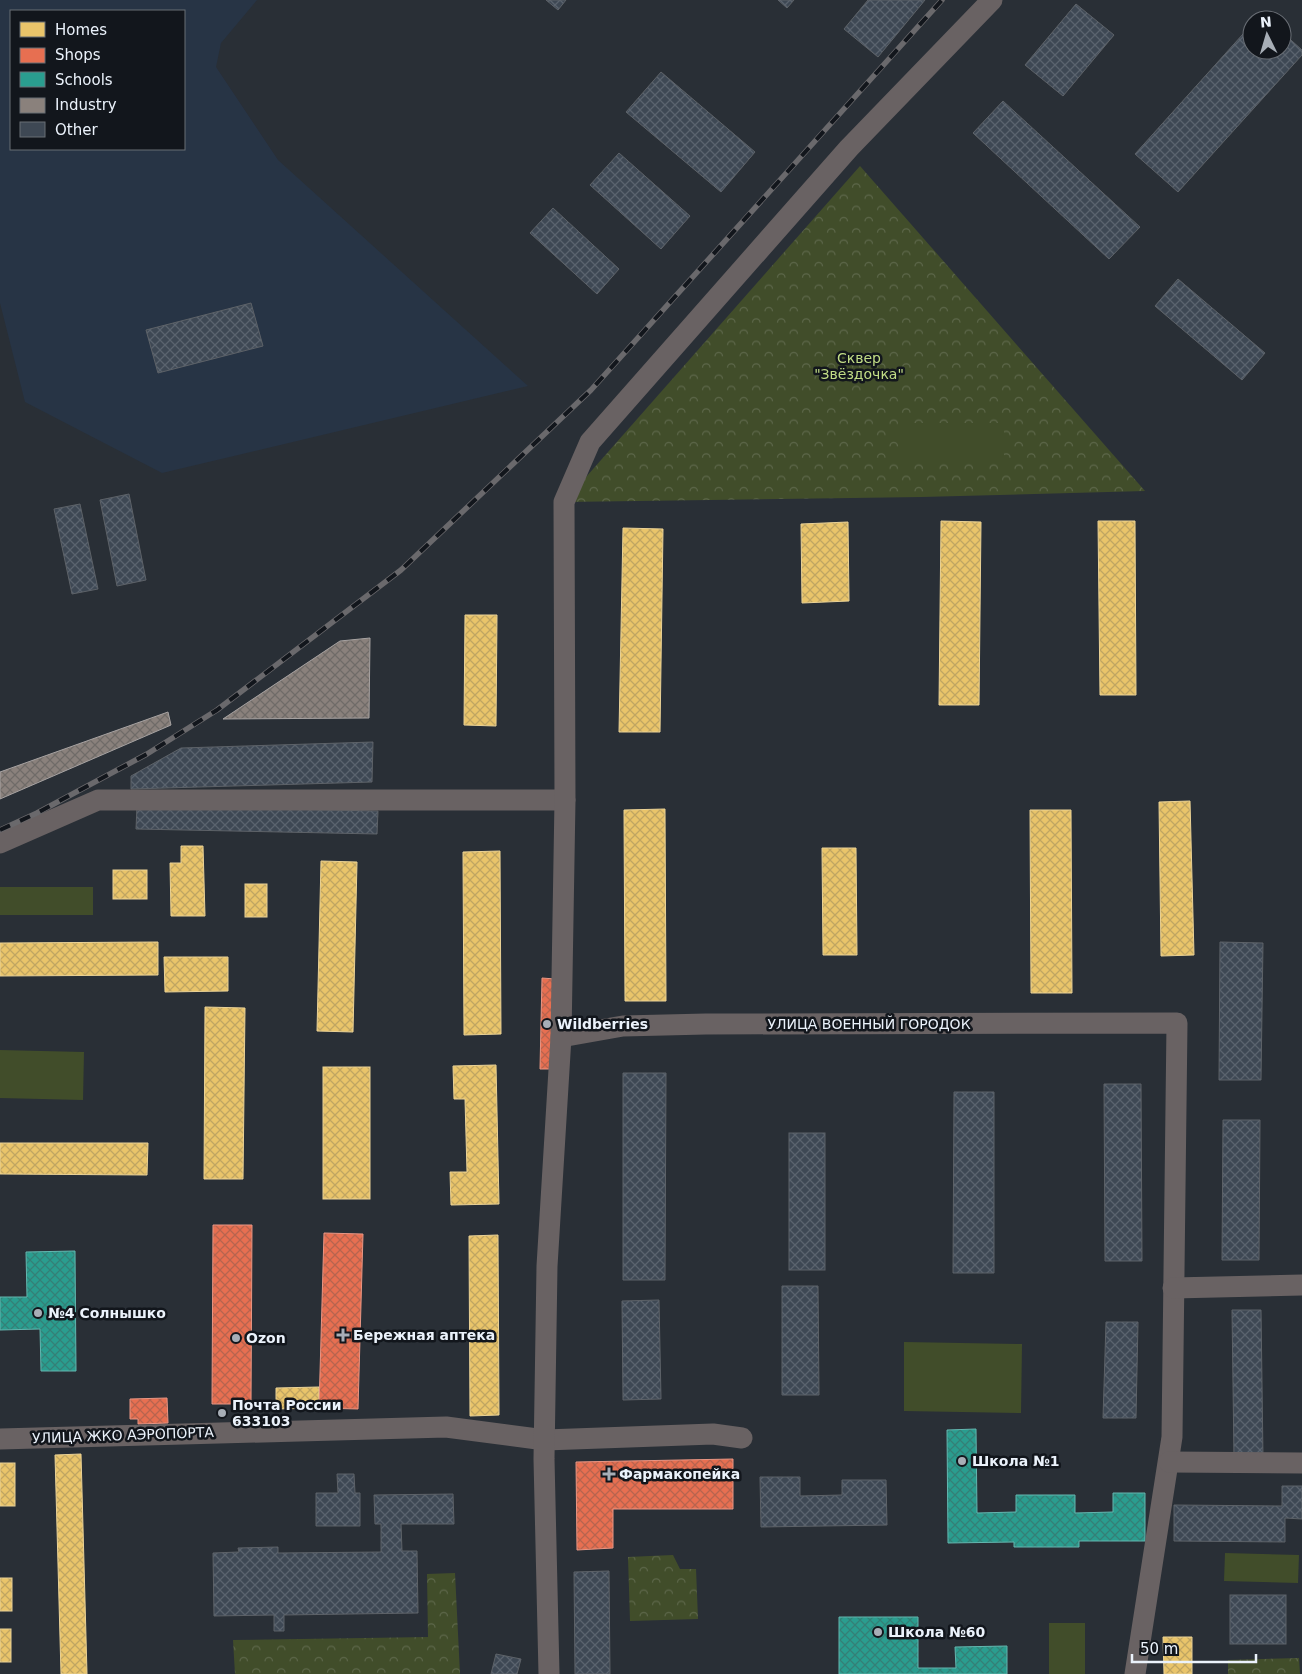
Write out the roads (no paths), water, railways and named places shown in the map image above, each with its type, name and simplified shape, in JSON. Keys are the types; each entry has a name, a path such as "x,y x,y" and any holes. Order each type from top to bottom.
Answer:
{"street":[{"path":"549,1674 545,1440 547,1266 561,1038 565,800 564,502 590,442 849,148 992,0"},
{"path":"0,843 98,800 565,800"},
{"name":"УЛИЦА ВОЕННЫЙ ГОРОДОК","path":"561,1038 623,1026 706,1024 1177,1024 1173,1288"},
{"path":"1135,1674 1169,1462 1172,1403 1173,1288 1302,1284"},
{"name":"УЛИЦА ЖКО АЭРОПОРТА","path":"0,1439 446,1427 545,1440 713,1434 742,1438"},
{"path":"1169,1462 1302,1463"}],"railway":[{"path":"0,830 37,813 147,754 217,710 401,570 591,390 942,0"}],"place":[{"name":"Wildberries","path":"547,1024"},
{"name":"№4 Солнышко","path":"38,1313"},
{"name":"Бережная аптека","path":"343,1335"},
{"name":"Ozon","path":"236,1338"},
{"name":"Почта России 633103","path":"222,1413"},
{"name":"Школа №1","path":"962,1461"},
{"name":"Фармакопейка","path":"609,1474"},
{"name":"Школа №60","path":"878,1632"}],"park label":[{"name":"Сквер \"Звёздочка\"","path":"859,366"}]}
